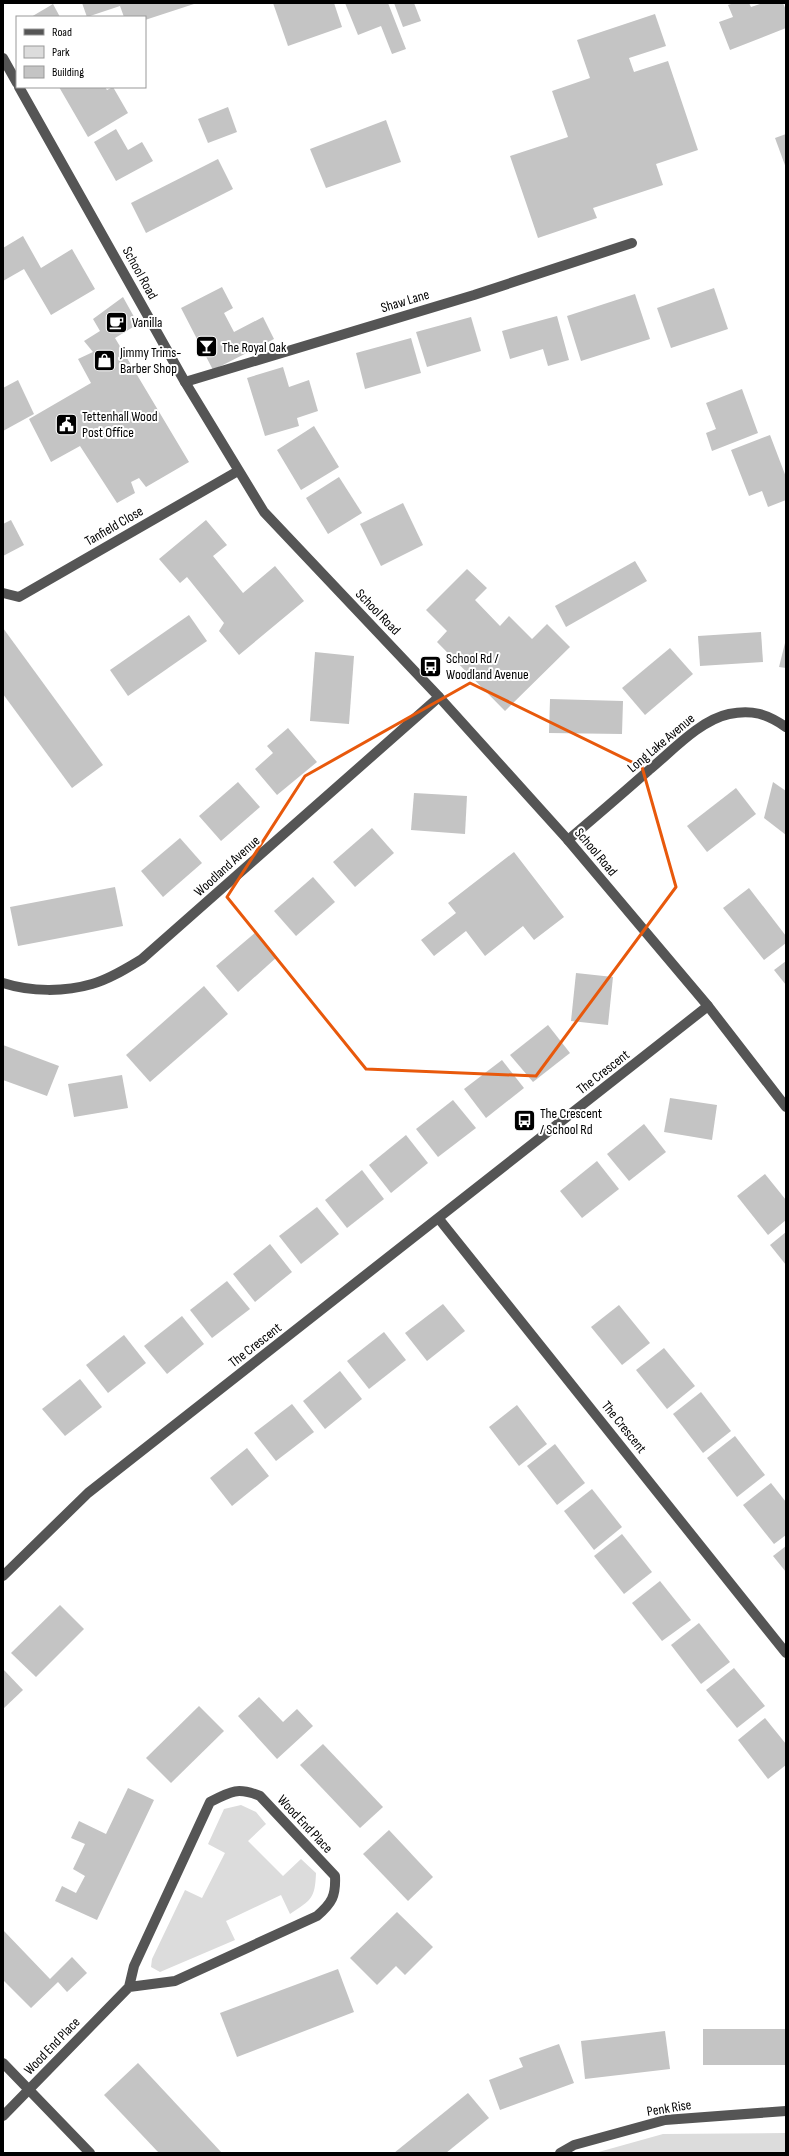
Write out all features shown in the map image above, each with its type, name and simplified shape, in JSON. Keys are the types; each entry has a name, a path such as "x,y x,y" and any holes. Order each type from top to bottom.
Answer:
{"street":[{"path":"3,58 16,81"},
{"name":"School Road","path":"21,88 185,382 264,512 438,696 568,840 708,1006 786,1107"},
{"name":"Shaw Lane","path":"185,382 466,297 632,243"},
{"name":"Tanfield Close","path":"3,593 19,597 238,471"},
{"name":"Woodland Avenue","path":"3,983 16,988 55,990 92,984 120,972 142,959 438,696"},
{"name":"Long Lake Avenue","path":"568,840 688,737 710,721 728,714 750,712 770,716 786,727"},
{"name":"The Crescent","path":"3,1576 88,1493 439,1219 708,1006"},
{"name":"The Crescent","path":"439,1219 786,1653"},
{"name":"Wood End Place","path":"3,2116 129,1987 134,1966 210,1802 231,1791 245,1790 260,1796 335,1876 336,1891 329,1905 317,1916 175,1981 129,1987"},
{"path":"3,2063 90,2153"},
{"name":"Penk Rise","path":"560,2153 574,2145 664,2120 786,2111"}],"highlighted area":[{"path":"470,683 642,767 676,887 536,1076 366,1069 227,897 305,776"}],"green space":[{"path":"241,1805 256,1812 266,1824 248,1841 283,1876 301,1859 316,1873 313,1894 307,1902 290,1914 281,1895 226,1921 235,1940 160,1972 151,1967 152,1959 185,1890 202,1898 225,1853 208,1844 224,1809"},
{"path":"786,2133 786,2153 595,2153 663,2134"}],"building":[{"path":"82,3 197,3 146,20 146,16 124,16 120,6 87,16"},
{"path":"273,3 334,3 342,27 288,46"},
{"path":"345,3 388,3 406,49 392,54 381,26 358,35"},
{"path":"394,3 414,3 421,21 403,27"},
{"path":"734,3 749,3 751,7 763,3 783,3 786,10 786,28 730,50 719,22 733,17 728,5"},
{"path":"53,4 59,16 33,16"},
{"path":"655,14 666,46 629,58 634,72 668,61 698,150 656,164 663,185 593,208 597,218 538,238 510,156 568,137 552,91 590,78 577,40"},
{"path":"60,88 106,88 107,90 114,88 128,113 88,137"},
{"path":"228,107 237,132 208,143 198,119"},
{"path":"386,120 401,162 326,188 310,149"},
{"path":"116,129 128,150 142,142 153,161 116,181 94,142"},
{"path":"786,134 786,168 775,138"},
{"path":"218,159 233,189 146,233 131,203"},
{"path":"23,236 41,268 72,249 95,289 51,315 24,269 3,281 3,248"},
{"path":"222,287 233,308 224,313 234,332 263,317 274,339 213,370 181,308"},
{"path":"714,288 728,329 671,348 657,308"},
{"path":"635,294 650,339 581,361 567,316"},
{"path":"123,297 138,324 115,338 189,462 146,487 139,478 131,482 135,493 117,503 80,446 51,462 29,419 91,383 78,359 93,352 84,341 100,331 93,319"},
{"path":"557,316 569,360 548,366 543,349 510,359 502,331"},
{"path":"471,317 481,351 427,367 416,332"},
{"path":"411,338 421,373 365,389 356,353"},
{"path":"283,367 289,387 309,380 318,411 297,418 299,426 265,436 247,378"},
{"path":"18,380 34,414 3,431 3,388"},
{"path":"742,389 758,433 712,451 706,433 716,429 706,403"},
{"path":"314,426 339,467 301,490 277,450"},
{"path":"770,435 786,477 786,500 768,507 762,491 749,496 731,450"},
{"path":"339,477 362,513 328,534 306,498"},
{"path":"403,503 423,545 381,566 360,524"},
{"path":"11,520 24,545 3,556 3,524"},
{"path":"206,520 227,545 213,556 243,593 275,566 304,601 239,655 219,631 224,623 187,577 180,583 159,559"},
{"path":"635,561 647,581 566,627 555,606"},
{"path":"467,569 487,588 475,600 500,626 509,616 532,639 547,624 570,647 505,711 437,642 447,631 426,610"},
{"path":"189,615 207,641 128,696 110,670"},
{"path":"3,628 103,765 72,788 3,694"},
{"path":"761,632 763,662 700,666 698,636"},
{"path":"786,639 786,668 779,667"},
{"path":"670,648 693,674 645,715 622,688"},
{"path":"315,652 354,656 349,724 310,721"},
{"path":"550,699 623,701 622,734 549,733"},
{"path":"288,728 317,762 277,795 255,769 273,753 267,746"},
{"path":"238,782 260,807 221,841 199,816"},
{"path":"773,782 786,791 786,835 764,818"},
{"path":"736,788 756,814 707,852 687,826"},
{"path":"414,793 467,796 465,834 411,830"},
{"path":"372,828 394,853 355,887 333,862"},
{"path":"180,838 202,863 163,897 141,871"},
{"path":"514,852 564,917 534,940 523,926 485,956 466,931 434,956 421,940 456,913 448,903"},
{"path":"313,877 335,902 296,936 274,911"},
{"path":"115,887 123,926 18,946 10,907"},
{"path":"749,888 786,936 786,943 764,960 723,908"},
{"path":"256,932 277,957 238,992 216,966"},
{"path":"786,961 786,985 774,970"},
{"path":"576,973 613,977 608,1025 571,1021"},
{"path":"204,986 228,1014 150,1082 126,1055"},
{"path":"548,1025 570,1053 533,1082 510,1055"},
{"path":"3,1045 59,1066 47,1096 3,1080"},
{"path":"502,1060 524,1088 486,1118 464,1089"},
{"path":"122,1075 128,1108 74,1117 68,1084"},
{"path":"670,1098 717,1105 712,1140 664,1132"},
{"path":"453,1100 476,1128 438,1157 416,1129"},
{"path":"644,1124 666,1152 629,1181 607,1154"},
{"path":"406,1135 428,1163 391,1193 369,1165"},
{"path":"597,1161 619,1189 582,1218 560,1191"},
{"path":"362,1170 384,1199 347,1228 325,1200"},
{"path":"765,1174 786,1200 786,1220 768,1235 737,1196"},
{"path":"317,1207 339,1234 301,1264 279,1236"},
{"path":"786,1232 786,1265 770,1245"},
{"path":"270,1244 292,1272 255,1302 233,1274"},
{"path":"227,1281 250,1309 212,1338 190,1310"},
{"path":"443,1304 465,1331 427,1361 405,1333"},
{"path":"619,1305 650,1343 622,1365 591,1327"},
{"path":"182,1316 204,1344 167,1374 144,1346"},
{"path":"384,1332 406,1360 369,1389 347,1361"},
{"path":"124,1335 146,1363 108,1393 86,1365"},
{"path":"664,1348 695,1386 667,1409 636,1370"},
{"path":"340,1371 362,1399 325,1429 303,1401"},
{"path":"80,1379 102,1407 65,1436 42,1409"},
{"path":"701,1392 731,1431 703,1453 673,1414"},
{"path":"292,1404 314,1432 276,1461 254,1433"},
{"path":"517,1405 547,1444 519,1466 489,1427"},
{"path":"735,1436 765,1475 737,1497 707,1458"},
{"path":"555,1444 585,1483 557,1505 527,1466"},
{"path":"247,1448 269,1476 232,1506 210,1478"},
{"path":"771,1483 786,1502 786,1535 774,1544 743,1505"},
{"path":"592,1489 622,1527 594,1550 564,1511"},
{"path":"622,1534 652,1572 624,1594 594,1556"},
{"path":"786,1546 786,1572 773,1556"},
{"path":"660,1581 691,1620 662,1641 632,1603"},
{"path":"60,1605 84,1629 36,1677 11,1653"},
{"path":"699,1623 730,1662 701,1684 671,1645"},
{"path":"734,1668 765,1706 737,1728 706,1690"},
{"path":"3,1669 23,1690 3,1709"},
{"path":"259,1697 283,1722 297,1709 313,1726 277,1759 238,1716"},
{"path":"199,1706 224,1731 171,1783 146,1758"},
{"path":"765,1718 786,1744 786,1765 768,1779 738,1740"},
{"path":"323,1744 383,1807 360,1828 300,1765"},
{"path":"128,1788 154,1800 97,1920 55,1901 62,1886 76,1893 85,1876 73,1869 85,1844 71,1838 79,1821 106,1834"},
{"path":"389,1830 433,1877 408,1901 363,1854"},
{"path":"397,1912 433,1947 405,1975 396,1966 377,1985 350,1958"},
{"path":"3,1930 50,1979 72,1957 87,1973 67,1992 58,1982 31,2008 3,1980"},
{"path":"338,1969 354,2012 237,2057 220,2013"},
{"path":"703,2029 786,2029 786,2065 703,2065"},
{"path":"665,2031 670,2069 585,2079 581,2041"},
{"path":"559,2044 574,2083 500,2110 489,2080 523,2067 519,2058"},
{"path":"138,2063 222,2153 159,2153 104,2095"},
{"path":"468,2093 489,2118 446,2153 394,2153"}],"place":[{"name":"Vanilla","path":"116,322"},
{"name":"The Royal Oak","path":"206,347"},
{"name":"Jimmy Trims- Barber Shop","path":"104,360"},
{"name":"Tettenhall Wood Post Office","path":"66,424"},
{"name":"School Rd / Woodland Avenue","path":"431,666"},
{"name":"The Crescent / School Rd","path":"524,1121"}]}
